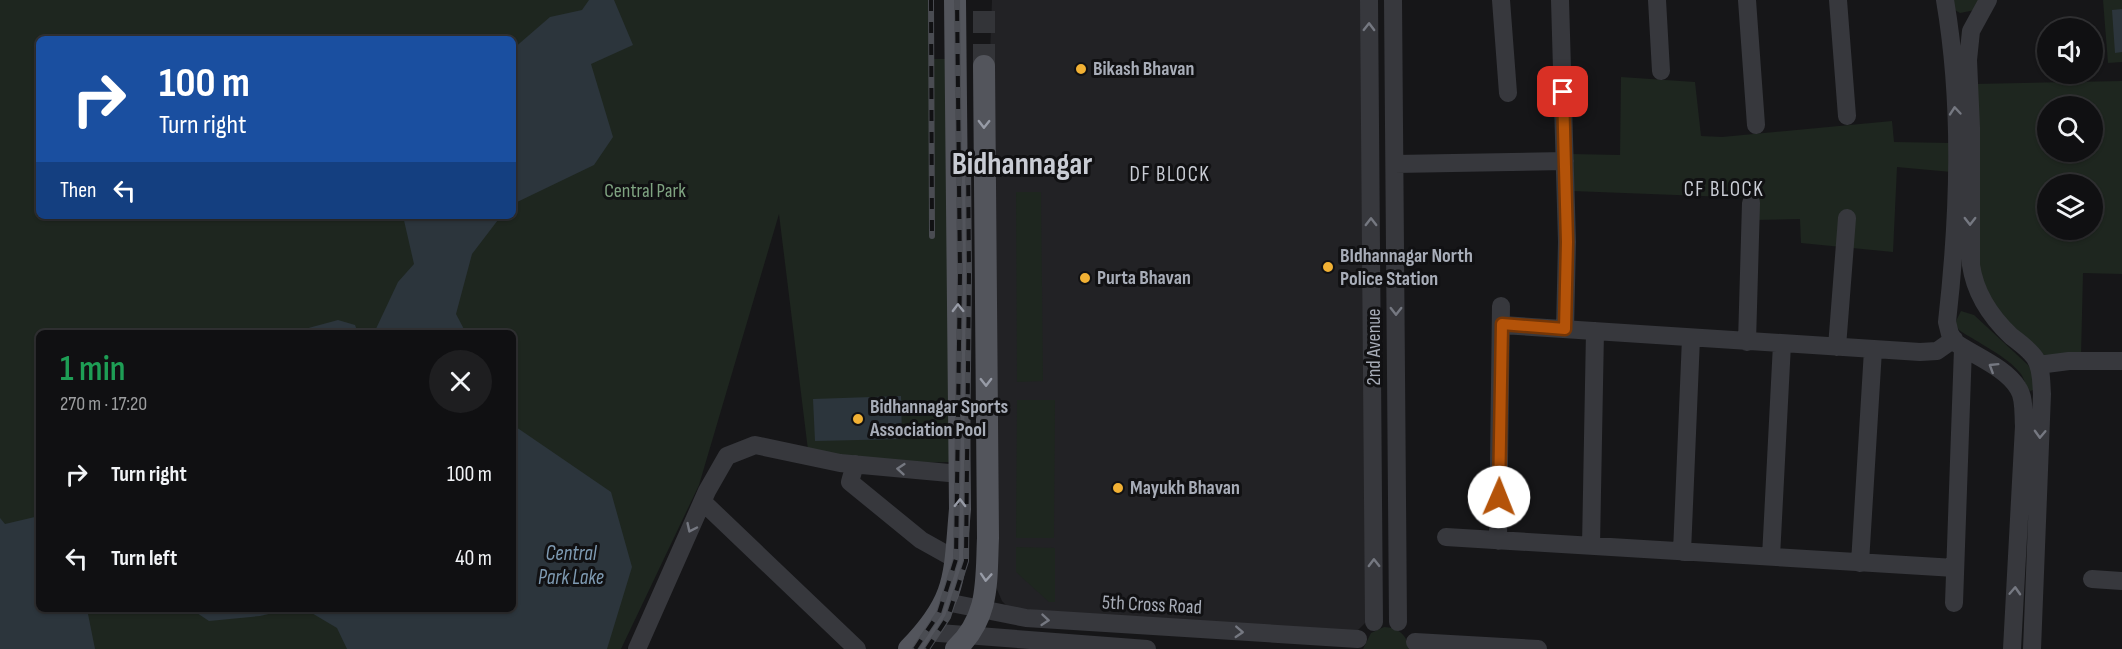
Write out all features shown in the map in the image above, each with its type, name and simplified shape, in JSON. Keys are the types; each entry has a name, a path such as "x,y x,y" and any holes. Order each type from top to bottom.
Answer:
{"main road":[{"path":"909,649 926,632 946,602 953,582 960,509 955,0"},
{"path":"963,642 983,609 988,538 984,66"},
{"path":"958,338 986,337"}],"street":[{"name":"2nd Avenue","path":"1369,0 1374,622"},
{"name":"2nd Avenue","path":"1393,0 1398,622"},
{"path":"1501,0 1508,93"},
{"path":"1560,0 1567,242 1565,329"},
{"path":"1658,0 1661,71"},
{"path":"1747,0 1756,125"},
{"path":"1838,0 1846,116"},
{"path":"1945,0 1950,30 1959,148 1947,322 1959,344 2010,377 2019,389 2022,399 2032,649"},
{"path":"1988,0 1971,31 1968,60 1971,128 1971,265 1978,292 1998,323 2035,357 2042,394 2012,649"},
{"path":"1950,30 1971,31"},
{"path":"1370,104 1394,106"},
{"path":"1395,164 1565,161"},
{"path":"1371,193 1395,193"},
{"path":"1747,342 1751,203"},
{"path":"1837,348 1847,218"},
{"path":"1949,308 1978,292"},
{"path":"1498,541 1501,315 1565,329 1837,348 1937,351 1959,344"},
{"path":"1592,546 1595,331"},
{"path":"1682,552 1691,338"},
{"path":"1771,557 1782,344"},
{"path":"1954,603 1959,344"},
{"path":"1860,563 1873,350"},
{"path":"2038,365 2069,361 2122,361"},
{"path":"2022,399 2042,394"},
{"path":"637,649 703,502 727,456 755,445 855,464 960,474"},
{"path":"855,464 850,482 921,540 955,559"},
{"path":"703,502 858,649"},
{"path":"1446,537 1955,568"},
{"path":"2092,579 2122,581"},
{"name":"5th Cross Road","path":"946,602 1026,618 1357,644"},
{"path":"1357,644 1364,629 1382,620 1398,622 1408,630 1415,645 1538,649"},
{"path":"926,632 963,642 1147,649"}],"shaded area":[{"path":"992,0 1365,0 1370,618 1354,634 1009,608 1002,601 993,580 989,82"}],"green space":[{"name":"Central Park","path":"0,0 932,0 933,59 946,59 955,462 904,463 808,450 779,214 699,485 621,649 0,649"},
{"path":"1952,0 1983,0 1975,10 1960,13 1955,10"},
{"path":"2103,0 2122,0 2122,62 2108,63"},
{"path":"1621,77 1695,82 1701,136 1722,137 1892,121 1894,142 1951,143 1952,172 1897,167 1893,252 1801,243 1800,219 1752,220 1754,198 1572,191 1571,154 1620,155"},
{"path":"2103,81 2122,81 2122,274 2083,273 2081,356 2048,362 1999,317 1977,266 1974,84 2103,84"},
{"path":"1016,192 1041,192 1043,381 1017,382"},
{"path":"1961,311 1974,315 2028,365 2033,373 2033,390 2030,391 2021,374 2008,361 1959,330 1955,323"},
{"path":"1017,400 1055,400 1054,538 1016,538"},
{"path":"1016,547 1055,548 1055,602 1049,602 1016,572"},
{"path":"1384,627 1401,633 1409,649 1363,649 1371,633"}],"water":[{"path":"589,0 614,0 633,45 591,64 613,137 594,165 516,203 516,46 550,17 582,10"},
{"path":"2122,9 2122,52 2115,53 2112,10"},
{"path":"404,219 499,219 472,254 456,314 464,330 375,330 398,282 414,264"},
{"path":"338,320 355,325 357,330 301,330"},
{"name":"Bidhannagar Sports Association Pool","path":"901,396 902,439 815,441 813,399"},
{"name":"Central Park Lake","path":"516,427 611,492 632,567 607,649 347,649 337,628 310,612 516,612"},
{"path":"36,517 36,612 88,612 95,649 0,649 0,518 5,524"},
{"path":"196,612 277,612 260,616 209,621"}],"tunnel":[{"path":"984,0 984,66"}],"railway":[{"path":"931,0 932,236"},
{"path":"915,649 939,613 956,559 960,273 957,0"},
{"path":"927,649 948,617 966,561 968,159"}],"place":[{"name":"Bikash Bhavan","path":"1081,69"},
{"name":"BIdhannagar North Police Station","path":"1328,267"},
{"name":"Purta Bhavan","path":"1085,278"},
{"name":"Bidhannagar Sports Association Pool","path":"858,419"},
{"name":"Mayukh Bhavan","path":"1118,488"}],"district":[{"name":"Bidhannagar","path":"1022,164"},
{"name":"DF BLOCK","path":"1170,174"},
{"name":"CF BLOCK","path":"1724,189"}],"route":[{"path":"1499,497 1502,324 1565,329 1567,242 1563,92"}]}
